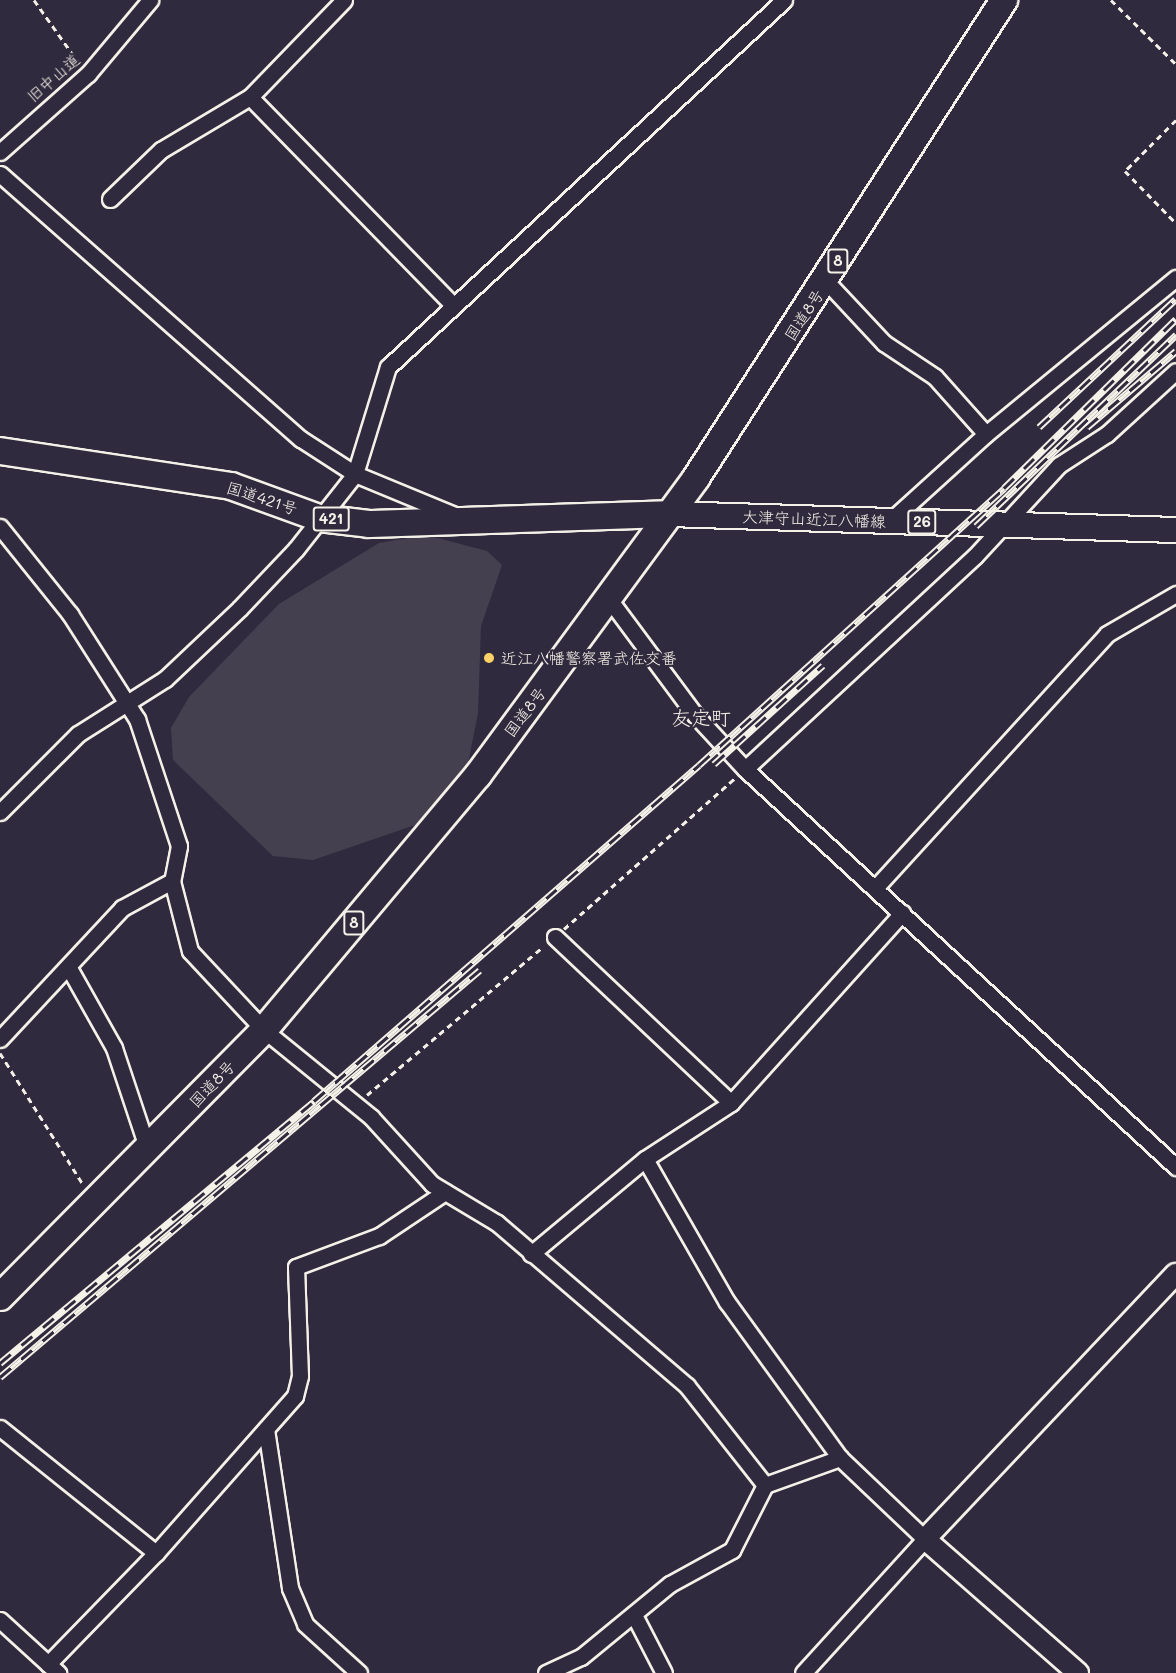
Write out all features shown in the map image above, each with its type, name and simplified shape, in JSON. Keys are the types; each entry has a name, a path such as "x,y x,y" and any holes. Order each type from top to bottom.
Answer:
{"highway":[{"name":"国道8号","path":"0,1297 95,1204 264,1030 478,775 669,514 826,281 1002,2"},
{"name":"国道421号","path":"0,451 231,486 319,518 380,525 472,524 669,514"}],"main road":[{"name":"大津守山近江八幡線","path":"669,514 1176,530"}],"street":[{"name":"旧中山道","path":"0,152 88,74 150,0"},
{"path":"110,199 162,150 250,97 344,0"},
{"path":"0,812 78,734 126,700 165,680 240,608 355,474 388,367 452,304 784,0"},
{"path":"250,97 452,304"},
{"path":"0,174 301,439 355,474 472,524"},
{"path":"890,521 986,434 1176,278"},
{"path":"826,281 884,343 935,377 986,434"},
{"path":"745,769 975,556 999,524 1059,465 1107,434 1176,371"},
{"path":"0,527 70,614 126,700 179,846 172,881 190,951 264,1030 371,1117 445,1192 497,1223 687,1386 765,1485"},
{"path":"877,886 1107,634 1176,594"},
{"path":"609,599 696,716 745,769 877,886 902,913 1176,1167"},
{"path":"0,1039 69,968 122,908 172,881"},
{"path":"531,1254 645,1159 731,1103 902,913"},
{"path":"555,937 731,1103"},
{"path":"69,968 114,1048 148,1150"},
{"path":"645,1159 727,1302 840,1458 925,1539 1078,1673"},
{"path":"0,1620 53,1668 295,1396 300,1376 296,1267 379,1236 445,1192"},
{"path":"803,1673 925,1539 1176,1274"},
{"path":"0,1428 156,1553"},
{"path":"266,1429 290,1588 305,1624 359,1673"},
{"path":"546,1673 581,1657 670,1584 732,1550 765,1485 840,1458"},
{"path":"634,1615 664,1673"}],"path":[{"path":"34,0 88,74"},
{"path":"1111,0 1176,64"},
{"path":"1176,120 1125,171 1176,223"},
{"path":"0,1053 95,1204"}],"shaded area":[{"path":"426,535 487,551 502,565 481,626 478,713 465,779 445,809 418,824 313,860 273,856 173,760 171,728 189,697 279,604 379,543"}],"railway":[{"path":"1039,427 1176,299"},
{"path":"0,1363 314,1101 699,765 1004,488 1176,319"},
{"path":"976,526 1176,335"},
{"path":"1087,427 1176,351"},
{"path":"714,764 823,665"},
{"path":"0,1377 480,970"}],"place":[{"name":"近江八幡警察署武佐交番","path":"489,658"}],"district":[{"name":"友定町","path":"701,717"}]}
